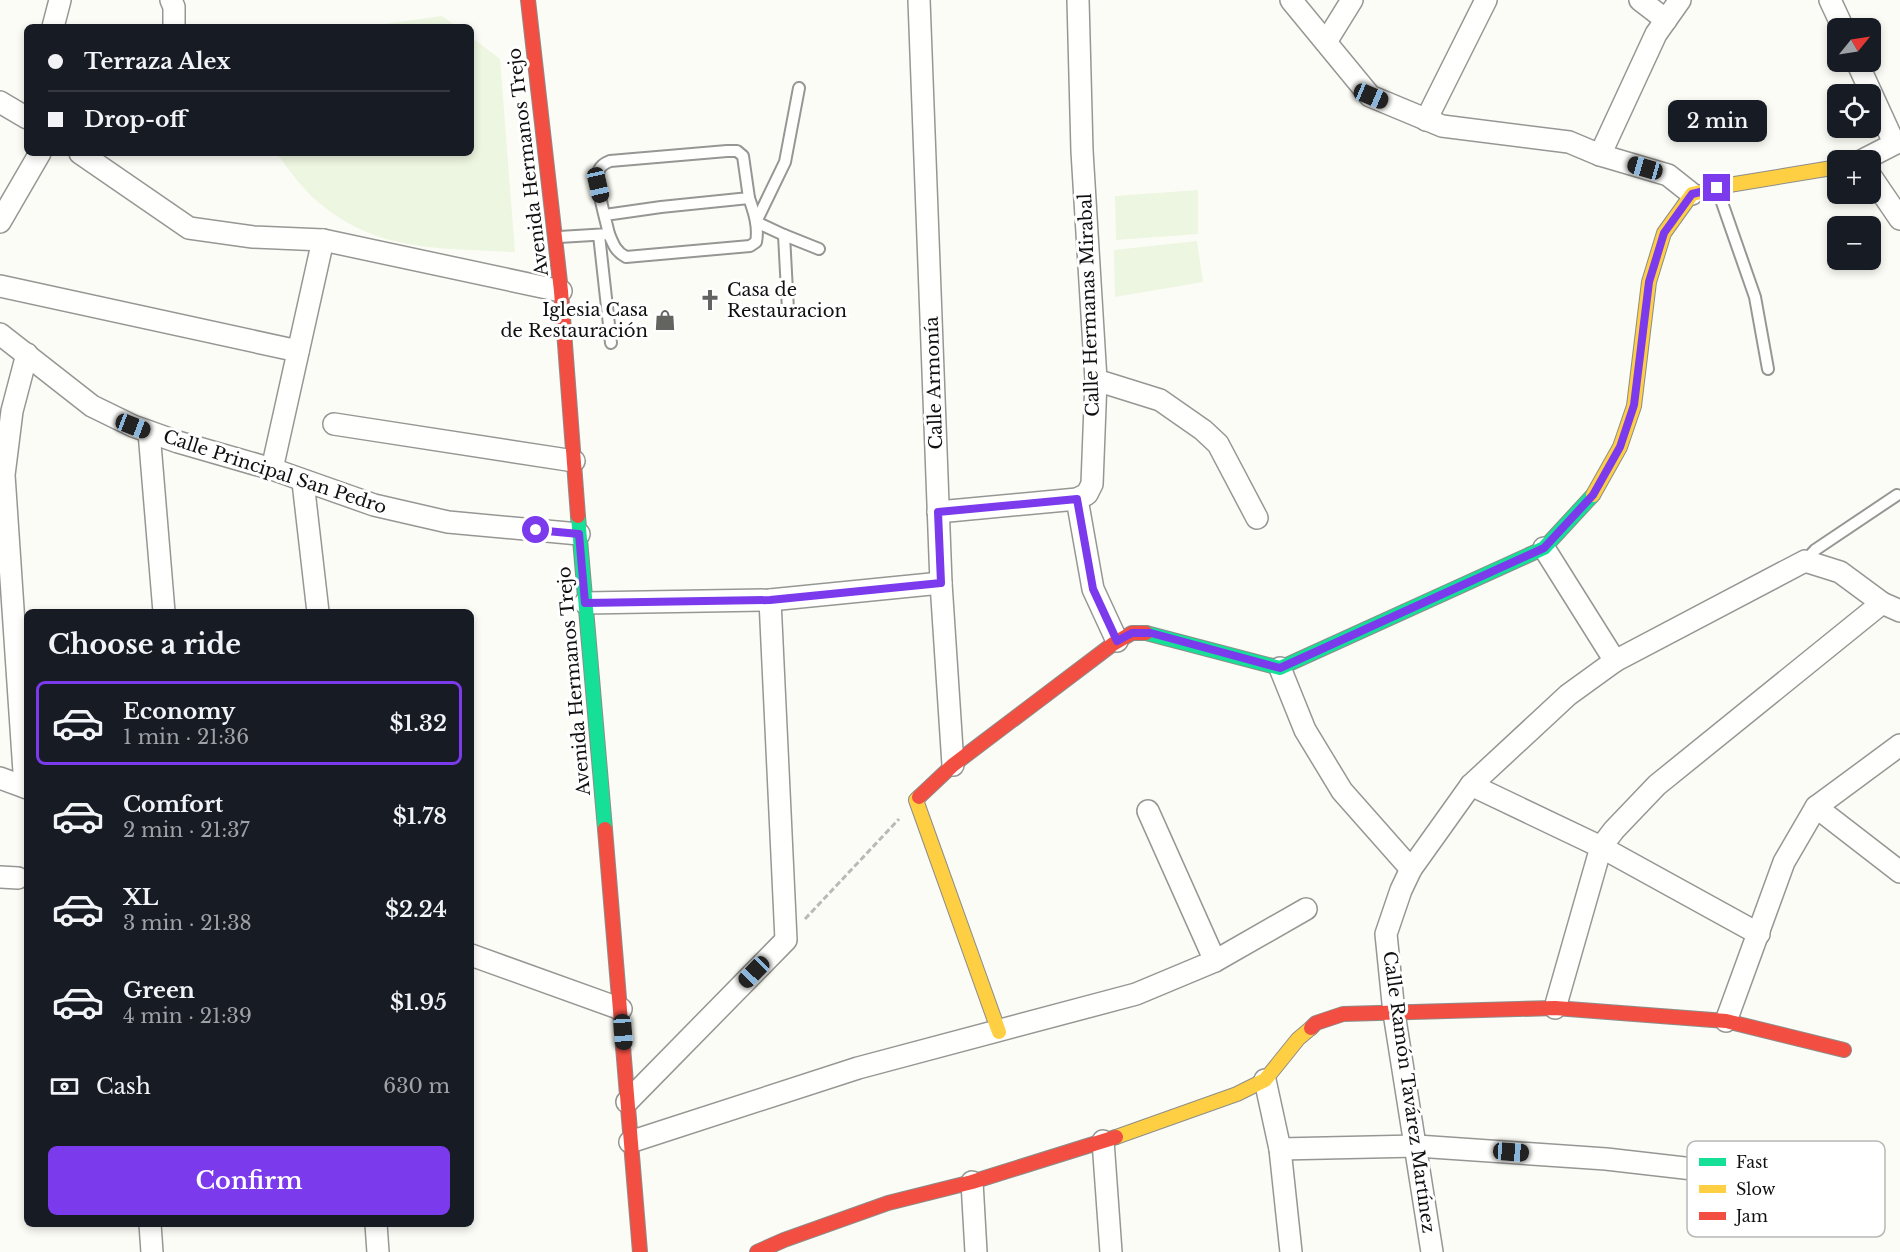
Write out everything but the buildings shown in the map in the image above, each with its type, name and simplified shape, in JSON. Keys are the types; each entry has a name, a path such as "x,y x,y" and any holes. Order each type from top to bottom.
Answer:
{"street":[{"path":"54,24 60,0"},
{"path":"171,0 174,7 174,24"},
{"name":"Avenida Hermanos Trejo","path":"528,0 561,291 579,534 640,1252"},
{"name":"Calle Armonía","path":"919,0 941,583 953,765"},
{"name":"Calle Hermanas Mirabal","path":"1077,499 1087,494 1092,484 1096,380 1082,151 1078,0"},
{"path":"1290,0 1371,96 1442,126 1569,142 1600,155 1668,175 1692,194"},
{"path":"1326,42 1352,0"},
{"path":"1426,120 1486,0"},
{"path":"1640,0 1666,20"},
{"path":"1600,155 1656,34 1680,0"},
{"path":"1830,0 1838,18"},
{"path":"1862,72 1897,142 1881,150"},
{"path":"0,102 24,116"},
{"path":"0,222 38,156"},
{"path":"84,156 189,228 253,237 323,240 561,291"},
{"path":"999,1032 916,800 953,765 1117,641 1132,633 1151,633 1280,668 1544,548 1593,495 1620,447 1634,405 1649,282 1664,233 1692,194 1827,169"},
{"path":"1881,191 1900,219"},
{"path":"272,469 323,240"},
{"path":"0,286 298,351"},
{"name":"Calle Principal San Pedro","path":"0,334 92,406 149,432 272,469 303,482 374,505 448,522 579,534"},
{"path":"24,760 4,475 12,411 27,354"},
{"path":"1096,380 1160,400 1203,430 1218,444 1257,518"},
{"path":"334,424 574,460"},
{"path":"149,432 164,609"},
{"path":"303,482 318,609"},
{"path":"938,512 1077,499 1093,589 1117,641"},
{"path":"1544,548 1615,661"},
{"path":"1555,1008 1601,847 1614,830 1657,785 1891,607 1839,572 1805,561"},
{"name":"Calle Ramón Tavárez Martínez","path":"1432,1252 1417,1146 1394,1013 1386,934 1401,890 1412,869 1471,785 1568,695 1615,661 1805,561"},
{"path":"585,603 770,600 941,583"},
{"path":"627,1102 786,940 770,600"},
{"path":"1280,668 1305,730 1342,791 1412,869"},
{"path":"1726,1021 1784,862 1816,807 1900,746"},
{"path":"0,778 24,787"},
{"path":"1471,785 1601,847 1759,934"},
{"path":"1816,807 1900,872"},
{"path":"1148,811 1215,961"},
{"path":"630,1142 858,1068 1136,994 1215,961 1306,909"},
{"path":"474,956 621,1009"},
{"path":"757,1252 888,1203 972,1182 1103,1141 1237,1094 1265,1080 1298,1039 1316,1023 1342,1014 1555,1008 1726,1021 1844,1050"},
{"path":"1265,1080 1280,1149 1291,1252"},
{"path":"1103,1141 1111,1252"},
{"path":"1280,1149 1417,1146 1606,1159 1687,1168"},
{"path":"972,1182 976,1252"},
{"path":"150,1227 152,1252"},
{"path":"376,1227 378,1252"}],"lane":[{"path":"756,222 785,162 799,88"},
{"path":"604,234 620,254 626,257 750,246 757,239 756,222 748,198 742,154 737,151 610,161 599,169 605,215 604,234 610,343"},
{"path":"1717,188 1755,297 1768,369"},
{"path":"605,215 748,198"},
{"path":"756,222 819,249"},
{"path":"555,237 604,234"},
{"path":"784,235 788,310"},
{"path":"1805,561 1815,550 1897,495"}],"path":[{"path":"786,940 916,800"}],"green space":[{"path":"442,16 453,24 385,24"},
{"path":"474,39 500,59 515,252 436,248 387,239 364,231 341,219 312,197 278,156 474,156"},
{"path":"1198,190 1198,234 1116,240 1115,196"},
{"path":"1197,241 1203,282 1115,297 1114,250"}],"traffic: fast":[{"path":"1146,633 1280,668 1544,548 1593,495"},
{"path":"578,516 605,829"}],"traffic: slow":[{"path":"1593,495 1620,447 1634,406 1649,282 1664,233 1692,194 1735,184 1827,169"},
{"path":"919,797 916,800 999,1032"},
{"path":"1116,1137 1237,1094 1265,1080 1298,1039 1311,1028"}],"traffic: jam":[{"path":"528,0 561,291 578,516"},
{"path":"919,797 953,765 1113,644 1132,633 1146,633"},
{"path":"605,829 640,1252"},
{"path":"1311,1028 1316,1023 1343,1014 1555,1008 1726,1021 1844,1050"},
{"path":"757,1252 888,1203 972,1182 1116,1137"}],"place":[{"name":"Casa de Restauracion","path":"710,300"},
{"name":"Iglesia Casa de Restauración","path":"665,320"}],"route":[{"path":"536,530 579,534 585,603 770,600 941,583 938,512 1077,499 1093,589 1117,641 1132,633 1151,633 1280,668 1544,548 1593,495 1620,447 1634,405 1649,282 1664,233 1692,194 1717,188"}]}
